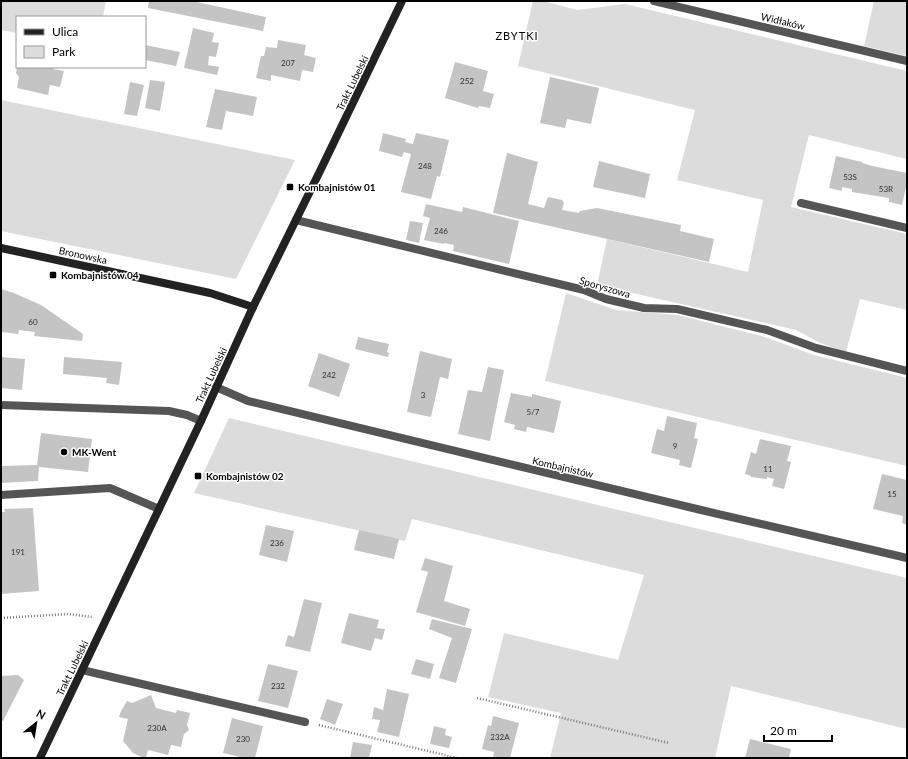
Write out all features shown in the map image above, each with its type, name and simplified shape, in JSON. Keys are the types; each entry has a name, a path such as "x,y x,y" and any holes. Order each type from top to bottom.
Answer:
{"street":[{"name":"Trakt Lubelski","path":"40,758 201,421 253,307 402,1"},
{"name":"Widłaków","path":"654,1 907,61"},
{"path":"802,203 907,228"},
{"name":"Sporyszowa","path":"296,220 584,290 606,299 644,308 676,309 767,330 816,348 907,371"},
{"name":"Bronowska","path":"1,248 210,292 253,307"},
{"name":"Kombajnistów","path":"216,387 248,401 907,558"},
{"path":"1,405 169,411 186,415 201,421"},
{"path":"1,495 110,488 159,509"},
{"path":"82,670 305,722"}],"path":[{"path":"1,618 68,614 90,616 106,621"},
{"path":"477,698 670,743"},
{"path":"305,722 457,758"}],"green space":[{"path":"1,1 106,1 103,16 16,16 16,33 1,30"},
{"path":"533,1 543,1 577,10 625,4 907,71 907,159 809,135 791,207 907,234 907,310 860,299 846,352 820,343 796,330 597,285 607,239 748,272 763,200 677,180 695,110 518,66"},
{"path":"874,1 907,1 907,56 864,46"},
{"path":"1,100 295,160 236,279 1,231"},
{"path":"566,293 616,310 678,315 765,337 814,355 907,378 907,466 545,381"},
{"path":"229,418 907,578 907,729 731,686 715,758 550,758 561,713 488,697 504,633 618,660 644,575 412,519 405,541 194,493"}],"building":[{"path":"149,1 192,1 266,17 263,31 148,8"},
{"path":"193,28 214,33 212,42 219,43 216,57 209,56 208,65 219,67 217,75 184,68"},
{"path":"278,40 306,45 304,55 316,58 313,72 302,70 300,81 271,75 271,81 256,78 261,56 264,56 266,47 277,48"},
{"path":"146,45 180,52 176,66 146,60"},
{"path":"455,62 488,71 483,91 494,94 490,108 479,106 478,108 445,98"},
{"path":"17,68 54,68 64,71 60,87 50,85 48,95 17,88 19,77 16,73"},
{"path":"550,77 599,88 591,124 567,119 565,128 540,123"},
{"path":"150,80 165,82 160,111 145,108"},
{"path":"130,82 144,85 137,116 124,114"},
{"path":"215,89 257,97 253,116 226,111 222,130 206,127"},
{"path":"383,133 406,139 405,142 413,144 416,133 449,140 440,177 437,176 431,199 401,192 411,154 404,152 402,157 379,151"},
{"path":"507,153 538,162 528,204 544,208 548,197 562,200 564,203 562,210 579,213 580,211 597,208 681,225 680,231 714,239 709,262 493,213"},
{"path":"836,156 872,166 907,173 907,183 902,205 889,202 889,198 852,192 852,189 842,187 842,191 829,188"},
{"path":"599,161 650,174 645,198 593,187"},
{"path":"426,204 462,212 463,207 519,221 509,264 453,251 454,245 424,240 430,218 423,216"},
{"path":"410,221 423,223 419,243 406,240"},
{"path":"1,289 41,305 83,334 82,341 34,336 35,332 19,330 18,334 1,332"},
{"path":"358,337 389,344 387,352 389,353 388,357 355,349"},
{"path":"420,351 452,359 448,379 440,377 431,417 407,412"},
{"path":"319,353 350,364 339,397 308,386"},
{"path":"1,357 25,359 22,390 1,388"},
{"path":"64,357 122,362 119,385 106,383 107,378 63,374"},
{"path":"488,367 504,370 490,441 458,434 468,390 482,392"},
{"path":"511,393 532,397 532,394 561,401 554,433 527,427 526,432 514,429 515,425 504,422"},
{"path":"667,416 697,423 694,438 698,439 691,468 679,465 680,460 651,453 657,429 664,431"},
{"name":"MK-Went","path":"41,433 92,439 88,472 39,467 38,481 1,483 1,466 37,465"},
{"path":"760,439 791,446 787,461 791,462 784,489 772,486 774,479 767,477 767,479 751,477 745,474 751,452 756,454"},
{"path":"882,474 907,480 907,525 902,523 903,516 873,509"},
{"path":"33,508 39,591 1,594 1,512 5,512 4,509"},
{"path":"266,525 294,531 287,562 259,555"},
{"path":"359,530 399,539 394,559 354,550"},
{"path":"425,558 453,566 444,601 470,609 465,626 416,612 428,572 421,570"},
{"path":"304,599 322,603 310,652 285,646 288,635 294,637"},
{"path":"349,613 379,620 377,628 385,629 382,640 375,638 371,651 341,643"},
{"path":"432,619 472,629 456,683 439,678 452,638 429,629"},
{"path":"416,659 434,664 430,679 411,674"},
{"path":"268,664 298,671 288,708 258,701"},
{"path":"18,675 24,680 3,721 1,721 1,676"},
{"path":"387,689 409,694 399,737 377,732 380,720 372,719 374,707 383,710"},
{"path":"151,695 156,708 176,713 177,710 190,713 187,725 189,730 184,734 181,747 171,745 168,755 148,750 146,758 144,758 133,753 123,741 128,719 119,717 127,701 132,703"},
{"path":"327,699 343,704 335,725 320,719"},
{"path":"493,716 519,723 510,758 493,757 494,752 482,749 488,725 491,726"},
{"path":"232,718 263,726 255,758 245,758 223,753"},
{"path":"434,726 446,729 445,735 452,737 449,748 430,744"},
{"path":"750,739 791,749 789,758 745,758"},
{"path":"353,742 372,745 369,758 350,758"}],"place":[{"name":"Kombajnistów 01","path":"290,187"},
{"name":"Kombajnistów 04","path":"53,275"},
{"name":"MK-Went","path":"64,452"},
{"name":"Kombajnistów 02","path":"198,476"}],"district":[{"name":"ZBYTKI","path":"517,35"}]}
